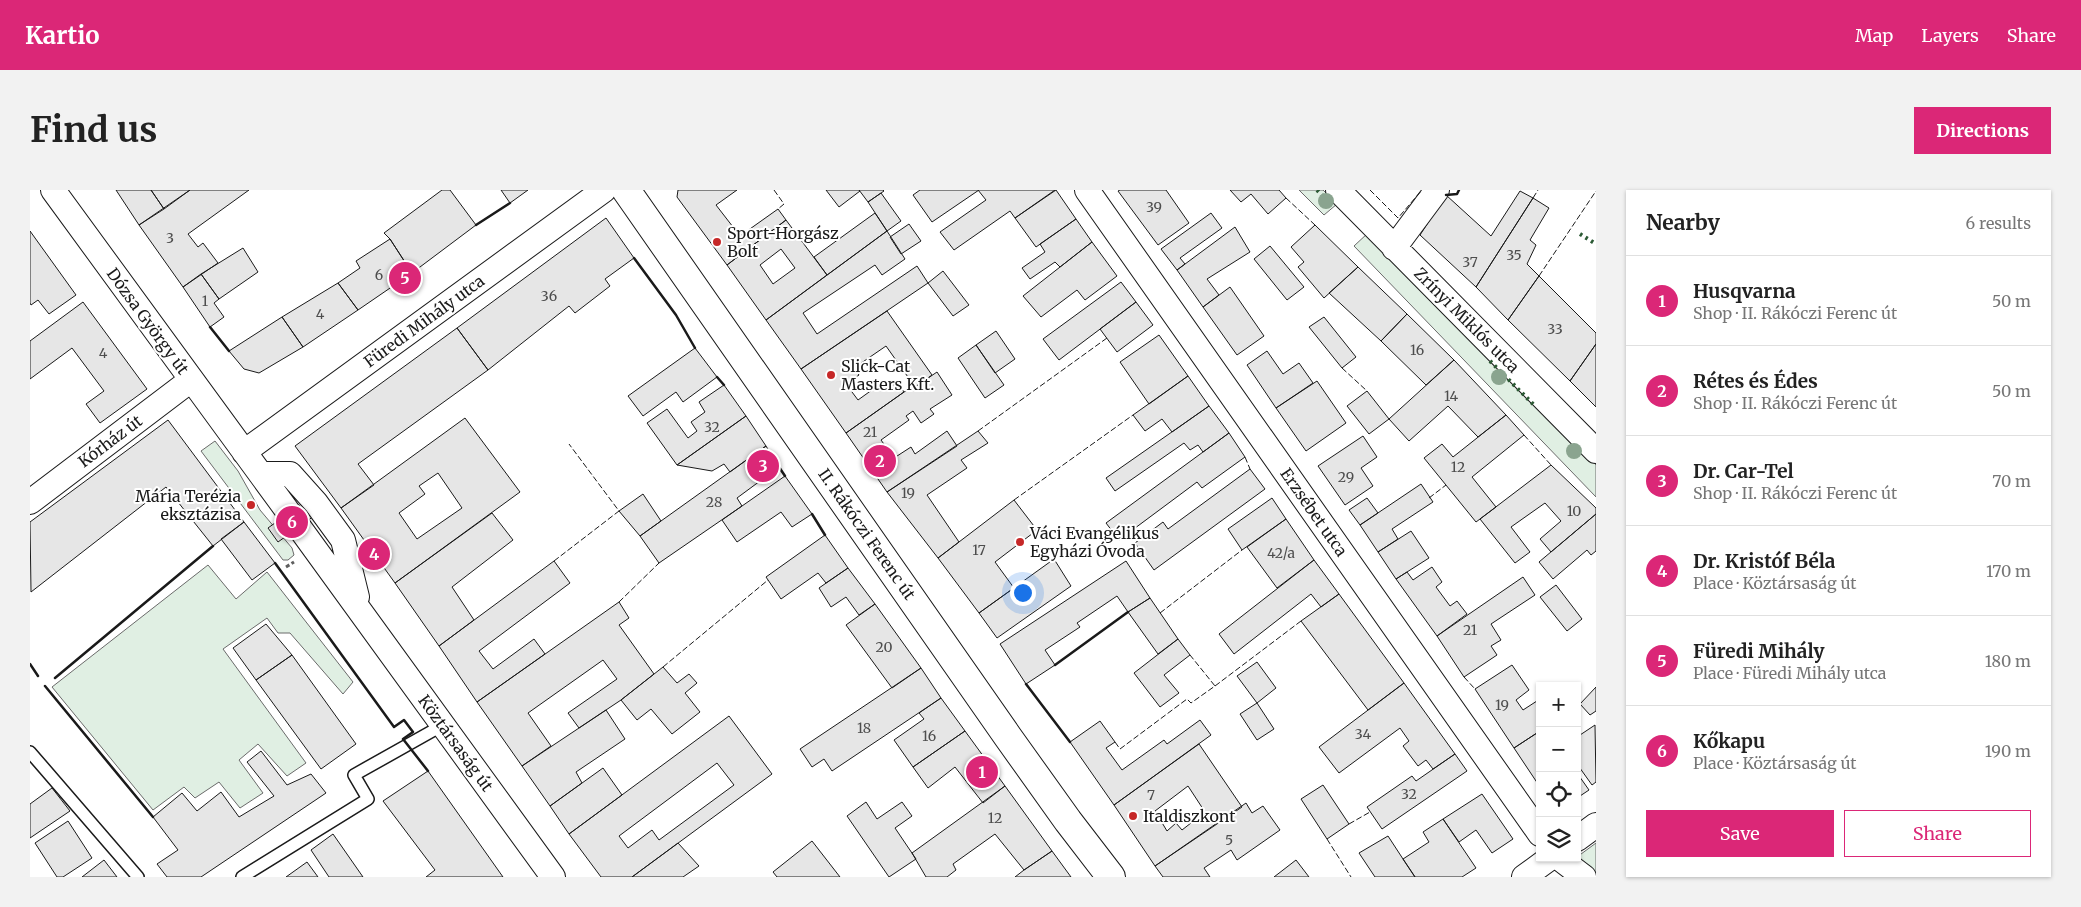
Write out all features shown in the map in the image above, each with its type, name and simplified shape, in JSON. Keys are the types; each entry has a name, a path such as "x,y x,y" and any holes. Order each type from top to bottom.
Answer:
{"main road":[{"name":"II. Rákóczi Ferenc út","path":"626,190 1068,821 1111,877"}],"street":[{"name":"Dózsa György út","path":"53,190 244,452"},
{"name":"Füredi Mihály utca","path":"244,452 604,190"},
{"name":"Erzsébet utca","path":"1087,190 1536,828"},
{"name":"Zrínyi Miklós utca","path":"1338,190 1596,451"},
{"path":"1394,248 1437,190"},
{"name":"Kórház út","path":"30,502 191,380"},
{"name":"Köztársaság út","path":"244,452 262,474 553,877"},
{"name":"Köztársaság út","path":"262,474 290,474 316,503 343,540 359,608"},
{"path":"1581,836 1596,825"},
{"path":"1524,877 1545,862"},
{"path":"1563,862 1584,877"}],"lane":[{"path":"242,877 368,799 354,775 443,725"},
{"path":"30,752 138,877"}],"green space":[{"path":"1299,190 1323,190 1337,204 1324,215"},
{"path":"1368,233 1596,465 1596,497 1354,246"},
{"path":"215,441 238,471 260,510 292,548 294,555 288,560 283,560 201,451"},
{"path":"208,565 236,599 267,572 353,682 343,694 290,633 278,633 267,618 223,649 306,763 287,776 258,744 239,760 263,793 240,808 219,782 195,798 184,787 153,810 52,687"},
{"path":"1596,843 1596,877 1584,877 1579,862 1581,862 1581,854"}],"building":[{"path":"116,190 151,190 164,209 139,225"},
{"path":"151,190 190,190 164,209"},
{"path":"190,190 249,190 188,234 198,247 203,243 218,263 183,287 139,225"},
{"path":"442,190 450,190 476,225 412,273 384,233"},
{"path":"501,190 528,190 510,203"},
{"path":"678,190 737,190 716,205 740,236 778,209 786,220 727,265 677,197"},
{"path":"826,190 859,190 860,191 839,207"},
{"path":"859,190 883,190 884,191 868,202"},
{"path":"920,190 979,190 932,222 913,195"},
{"path":"978,190 1055,190 1015,218 1010,211 954,250 940,232 986,200"},
{"path":"1056,190 1076,219 1036,247 1015,218"},
{"path":"1166,190 1189,223 1158,245 1118,191"},
{"path":"1230,190 1279,190 1286,198 1268,214 1251,194 1241,202"},
{"path":"1520,191 1533,198 1476,287 1420,235 1446,195 1491,236"},
{"path":"881,193 901,221 887,231 868,202"},
{"path":"1533,198 1549,208 1530,240 1536,245 1527,264 1539,276 1508,320 1476,287"},
{"path":"875,213 887,231 827,275 814,257"},
{"path":"1211,213 1222,228 1180,258 1185,264 1177,270 1161,249"},
{"path":"606,218 634,258 605,279 610,286 575,313 569,306 488,370 457,328"},
{"path":"1076,219 1092,242 1060,267 1055,262 1030,279 1022,268 1045,252 1040,244"},
{"path":"786,220 827,275 766,320 727,265","holes":["781,249 795,268 773,284 760,265"]},
{"path":"909,224 921,241 901,254 890,237"},
{"path":"1315,225 1358,267 1324,298 1298,267 1304,262 1291,247"},
{"path":"1235,227 1250,252 1207,279 1219,295 1203,307 1177,270"},
{"path":"30,231 76,295 49,314 38,300 31,305 30,303"},
{"path":"887,231 905,259 882,275 875,265 803,313 817,334 917,266 928,283 801,369 766,320"},
{"path":"390,239 412,273 358,310 338,283 360,268 356,261"},
{"path":"1092,242 1117,276 1085,300 1077,290 1041,317 1023,296"},
{"path":"1270,246 1304,287 1287,300 1254,259"},
{"path":"243,248 258,272 219,299 201,274"},
{"path":"1358,267 1407,314 1381,341 1329,293"},
{"path":"943,271 969,305 953,316 928,283"},
{"path":"201,274 219,299 214,303 224,317 210,327 183,287"},
{"path":"1539,276 1596,333 1596,344 1570,381 1508,320"},
{"path":"1121,282 1136,302 1059,360 1043,339"},
{"path":"338,283 358,310 303,347 282,317"},
{"path":"1230,287 1264,336 1237,355 1203,307"},
{"path":"83,302 147,389 100,423 86,404 104,391 72,348 30,379 30,341"},
{"path":"1136,302 1153,325 1117,352 1100,329"},
{"path":"887,311 932,375 915,387 886,346 854,368 859,375 846,384 858,400 883,382 888,389 897,382 904,392 846,433 801,369"},
{"path":"1407,314 1454,360 1426,385 1381,341"},
{"path":"282,317 303,347 259,373 244,369 229,351"},
{"path":"1324,317 1356,357 1342,368 1309,327"},
{"path":"457,328 488,370 358,464 374,485 341,508 295,446"},
{"path":"996,331 1015,359 995,373 976,345"},
{"path":"1159,335 1188,376 1149,404 1120,362"},
{"path":"1596,344 1596,407 1570,381"},
{"path":"976,345 1004,385 985,398 958,358"},
{"path":"695,348 717,377 683,402 676,392 643,416 628,396"},
{"path":"1267,351 1283,374 1299,363 1313,383 1276,408 1247,365"},
{"path":"1454,360 1506,415 1478,437 1448,406 1409,441 1389,419"},
{"path":"937,372 952,395 930,409 934,414 921,423 913,411 906,416 909,420 881,440 894,458 911,447 915,454 947,431 957,446 887,492 846,433 904,392"},
{"path":"1188,376 1209,406 1172,432 1162,419 1145,431 1133,415"},
{"path":"1317,381 1346,423 1306,451 1276,408"},
{"path":"724,385 746,416 677,465 647,423 667,409 688,438 697,431 691,422 705,412 699,402"},
{"path":"1367,391 1389,419 1369,434 1347,406"},
{"path":"1209,406 1229,433 1203,452 1198,445 1190,450 1184,443 1115,491 1106,478"},
{"path":"1506,415 1524,435 1472,477 1496,507 1476,522 1424,458 1442,444 1453,457"},
{"path":"746,416 766,446 730,472 724,464 712,471 677,465"},
{"path":"465,418 520,492 395,583 341,508","holes":["438,473 462,508 417,539 399,513 425,494 419,486"]},
{"path":"168,420 244,522 213,546 166,487 31,592 30,522"},
{"path":"978,431 988,443 961,460 967,468 927,495 959,542 938,558 887,492"},
{"path":"1229,433 1245,457 1202,488 1197,482 1119,540 1106,523"},
{"path":"1363,436 1377,457 1361,468 1373,486 1345,505 1318,466"},
{"path":"766,446 779,467 737,498 742,506 659,563 640,536"},
{"path":"1551,465 1596,508 1596,514 1551,552 1540,539 1561,521 1545,503 1511,527 1530,552 1515,563 1480,519"},
{"path":"1250,469 1265,489 1154,570 1135,543 1163,522 1168,529"},
{"path":"785,476 812,514 792,527 781,512 737,542 722,520"},
{"path":"1421,484 1433,502 1392,529 1398,539 1378,552 1360,525"},
{"path":"643,494 661,521 640,536 619,511"},
{"path":"1272,498 1286,519 1242,550 1228,529"},
{"path":"1367,498 1378,513 1360,525 1349,510"},
{"path":"1014,500 1037,530 995,562 1014,588 979,613 938,558"},
{"path":"304,502 314,516 278,542 268,528"},
{"path":"492,513 513,540 452,587 474,620 439,646 395,583"},
{"path":"1596,514 1596,551 1591,555 1587,550 1553,579 1539,562"},
{"path":"1286,519 1314,560 1277,588 1247,547"},
{"path":"244,522 275,563 252,580 221,539"},
{"path":"1411,531 1429,558 1396,579 1378,552"},
{"path":"825,535 848,568 826,583 818,573 781,599 766,577"},
{"path":"1054,559 1071,586 997,638 979,613"},
{"path":"1314,560 1339,594 1321,607 1311,594 1234,654 1219,634"},
{"path":"554,561 570,583 479,651 493,669 534,639 545,654 477,702 439,646"},
{"path":"1126,561 1150,598 1128,612 1117,596 1077,623 1080,627 1045,650 1055,665 1026,684 1000,644"},
{"path":"1432,567 1442,582 1436,587 1450,606 1457,601 1467,614 1437,636 1396,579 1407,572 1413,580"},
{"path":"848,568 875,604 859,615 846,597 831,607 819,588"},
{"path":"1523,577 1535,595 1491,624 1501,640 1491,646 1497,655 1464,677 1437,636"},
{"path":"1556,585 1582,619 1567,631 1540,597"},
{"path":"1339,594 1404,683 1368,710 1301,621"},
{"path":"1150,598 1178,639 1158,654 1128,612"},
{"path":"619,602 629,618 619,625 654,674 621,700 579,728 568,713 617,679 603,660 528,713 551,746 522,766 477,702"},
{"path":"875,604 921,668 892,688 846,625"},
{"path":"266,624 292,655 256,680 233,648"},
{"path":"1178,639 1190,655 1164,675 1179,693 1160,707 1134,673"},
{"path":"292,655 356,744 321,769 256,680"},
{"path":"1257,662 1276,688 1257,703 1237,676"},
{"path":"1512,665 1529,690 1516,700 1523,710 1536,702 1536,734 1514,748 1475,689"},
{"path":"663,667 677,683 689,674 697,683 685,693 700,712 672,734 651,709 637,720 621,700"},
{"path":"921,668 941,698 832,771 824,759 812,767 800,749"},
{"path":"1404,683 1455,754 1433,769 1426,760 1418,766 1403,746 1409,741 1400,728 1339,773 1319,747"},
{"path":"1596,687 1596,711 1590,715 1581,703"},
{"path":"941,698 965,731 913,767 894,740 924,719 919,713"},
{"path":"1257,703 1274,729 1257,740 1240,714"},
{"path":"606,710 625,739 576,772 582,783 550,806 522,766"},
{"path":"729,716 772,774 632,877 601,877 569,834","holes":["717,763 734,785 659,840 652,830 628,848 619,836"]},
{"path":"1200,720 1211,735 1114,805 1070,742 1100,721 1115,742 1106,748 1122,770 1164,740 1167,744"},
{"path":"1595,725 1596,782 1592,785 1581,770 1581,734"},
{"path":"965,731 1005,786 983,803 955,767 928,788 913,767"},
{"path":"1536,734 1536,781 1514,748"},
{"path":"1199,744 1242,807 1155,866 1114,805","holes":["1188,786 1205,812 1182,830 1176,823 1167,831 1155,811"]},
{"path":"261,751 287,785 311,774 326,793 201,877 167,877 157,864 178,850 153,817 182,793 197,811 221,792 239,817 274,796 247,762"},
{"path":"1455,754 1467,771 1382,829 1367,807 1412,776 1416,781"},
{"path":"603,768 622,795 569,834 550,806"},
{"path":"428,771 503,877 426,877 435,870 383,801"},
{"path":"1581,779 1589,790 1581,795"},
{"path":"1323,785 1349,824 1327,839 1301,799"},
{"path":"1005,786 1052,851 1024,870 995,834 953,864 956,870 947,877 926,877 912,853"},
{"path":"52,788 70,811 30,838 30,804"},
{"path":"1482,794 1513,839 1492,853 1476,830 1459,842 1443,819"},
{"path":"866,802 877,819 902,802 912,816 895,828 916,859 889,877 847,816"},
{"path":"1246,803 1252,813 1263,806 1280,830 1237,860 1231,850 1204,868 1210,877 1163,877 1155,866"},
{"path":"1443,819 1476,868 1462,877 1415,877 1403,859 1429,842 1423,832"},
{"path":"68,821 92,858 63,877 57,877 35,843"},
{"path":"333,834 363,877 329,877 311,850"},
{"path":"1388,836 1415,877 1375,877 1359,853"},
{"path":"812,841 840,877 777,877 773,872"},
{"path":"678,843 699,866 683,877 632,877"},
{"path":"1052,851 1071,877 1015,877 1024,870"},
{"path":"104,860 117,877 82,877"},
{"path":"1296,860 1309,877 1274,877"},
{"path":"307,862 318,877 286,877"}],"hedge":[{"path":"1317,190 1325,198"},
{"path":"1580,234 1596,244"},
{"path":"1490,361 1535,406"}],"fence":[{"path":"774,190 784,204 778,209"},
{"path":"1370,190 1398,218 1422,190"},
{"path":"1533,198 1538,190"},
{"path":"1539,276 1596,191"},
{"path":"1286,198 1315,225"},
{"path":"978,431 1107,338"},
{"path":"1342,368 1367,391"},
{"path":"1014,500 1133,415"},
{"path":"1524,435 1551,465"},
{"path":"554,561 619,511 569,444"},
{"path":"1245,457 1250,469"},
{"path":"1429,498 1446,485"},
{"path":"1160,613 1242,550"},
{"path":"619,602 659,563"},
{"path":"663,667 768,580"},
{"path":"1215,686 1301,621"},
{"path":"1115,742 1120,749 1187,699 1191,703 1215,686 1190,655"},
{"path":"1464,677 1475,689"},
{"path":"1349,824 1370,812"},
{"path":"1327,839 1351,877"}],"wall":[{"path":"1446,195 1457,194 1459,190"},
{"path":"476,225 510,203"},
{"path":"634,258 676,315 695,348"},
{"path":"210,327 229,351"},
{"path":"717,377 724,385"},
{"path":"779,467 785,476"},
{"path":"812,514 825,535"},
{"path":"55,678 213,546"},
{"path":"275,563 394,727 404,720 413,732 403,739 428,771"},
{"path":"1055,665 1128,612"},
{"path":"30,664 38,676"},
{"path":"1026,684 1070,742"},
{"path":"45,686 153,817"}],"place":[{"name":"Sport-Horgász Bolt","path":"717,242"},
{"name":"Füredi Mihály","path":"405,278"},
{"name":"Slick-Cat Masters Kft.","path":"831,375"},
{"name":"Rétes és Édes","path":"880,461"},
{"name":"Dr. Car-Tel","path":"763,466"},
{"name":"Mária Terézia eksztázisa","path":"251,505"},
{"name":"Kőkapu","path":"292,522"},
{"name":"Váci Evangélikus Egyházi Óvoda","path":"1020,542"},
{"name":"Dr. Kristóf Béla","path":"374,554"},
{"name":"Husqvarna","path":"982,772"},
{"name":"Italdiszkont","path":"1133,816"}]}
